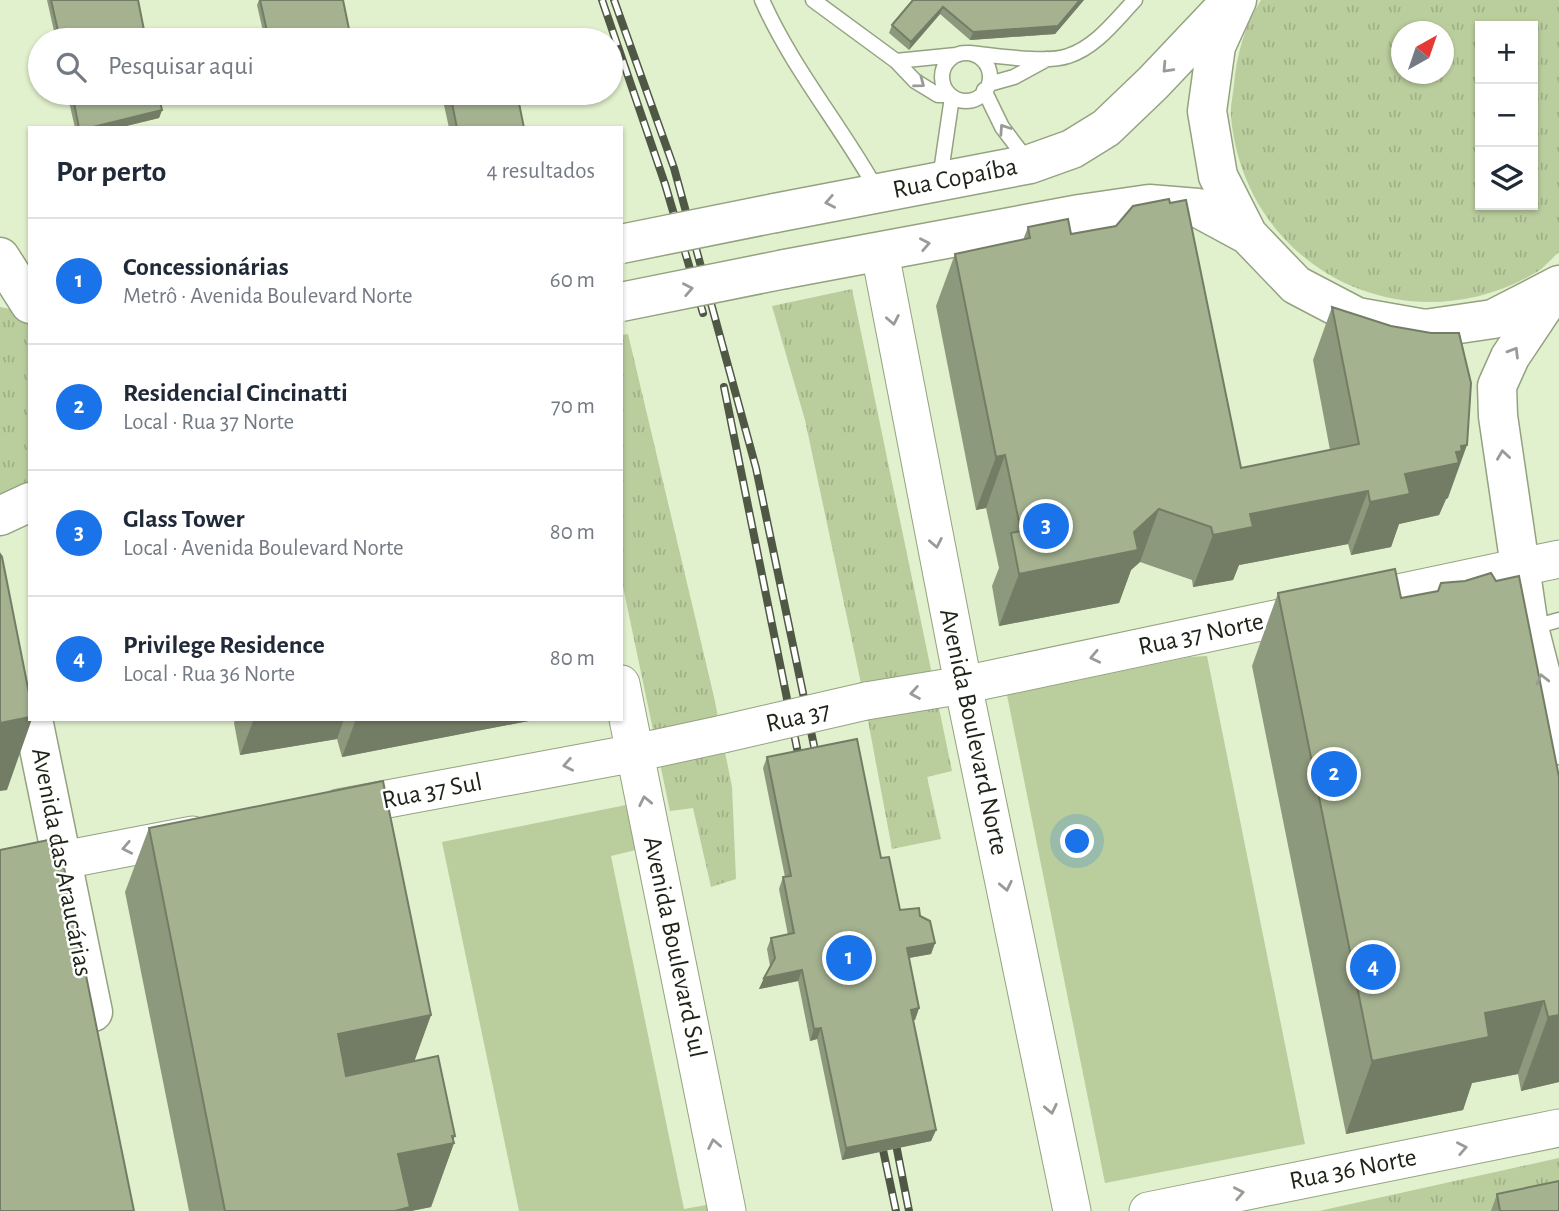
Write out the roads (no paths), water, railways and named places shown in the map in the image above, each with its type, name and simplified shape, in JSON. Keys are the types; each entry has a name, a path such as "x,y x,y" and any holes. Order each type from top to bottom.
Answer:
{"main road":[{"name":"Rua Copaíba","path":"623,244 1030,164 1072,149 1106,128 1153,83 1231,0"},
{"path":"1237,0 1216,46 1207,111 1218,176 1248,235 1296,285 1357,317 1425,329 1493,319 1557,287"},
{"path":"623,302 1080,214 1149,204 1198,208 1248,235"},
{"path":"0,257 28,303"},
{"path":"1557,287 1510,357 1497,386 1498,416 1521,567 1544,624 1559,745"},
{"path":"0,295 28,305"},
{"path":"0,516 28,503"},
{"name":"Avenida das Araucárias","path":"34,721 100,1049"}],"street":[{"name":"Avenida Boulevard Norte","path":"880,253 963,685 1072,1211"},
{"name":"Rua 37 Norte","path":"963,685 1559,559"},
{"name":"Rua 37","path":"635,753 866,701 963,685"},
{"name":"Avenida Boulevard Sul","path":"623,694 727,1211"},
{"name":"Rua 37 Sul","path":"309,814 635,753"},
{"path":"63,860 228,829"},
{"name":"Rua 36 Norte","path":"1148,1211 1559,1128"}],"lane":[{"path":"762,0 808,81 857,154 879,193"},
{"path":"813,0 895,61 915,80 938,95 951,96"},
{"path":"895,61 962,54 1047,59 1067,57 1085,48 1103,34 1135,0"},
{"path":"962,54 976,55 986,64 990,77 987,87 984,93 972,100 958,100 944,87 943,69 948,61 962,54"},
{"path":"987,87 1014,77 1047,59"},
{"path":"987,87 1002,127 1030,164"},
{"path":"936,181 942,165 951,96"}],"railway":[{"path":"602,0 612,28"},
{"path":"614,0 674,168 756,468 818,765"},
{"path":"623,61 665,184 703,313"},
{"path":"724,387 801,768"},
{"path":"893,1129 909,1211"},
{"path":"879,1131 896,1211"}],"place":[{"name":"Glass Tower","path":"1046,526"},
{"name":"Residencial Cincinatti","path":"1334,774"},
{"name":"Concessionárias","path":"849,958"},
{"name":"Privilege Residence","path":"1373,967"}]}
